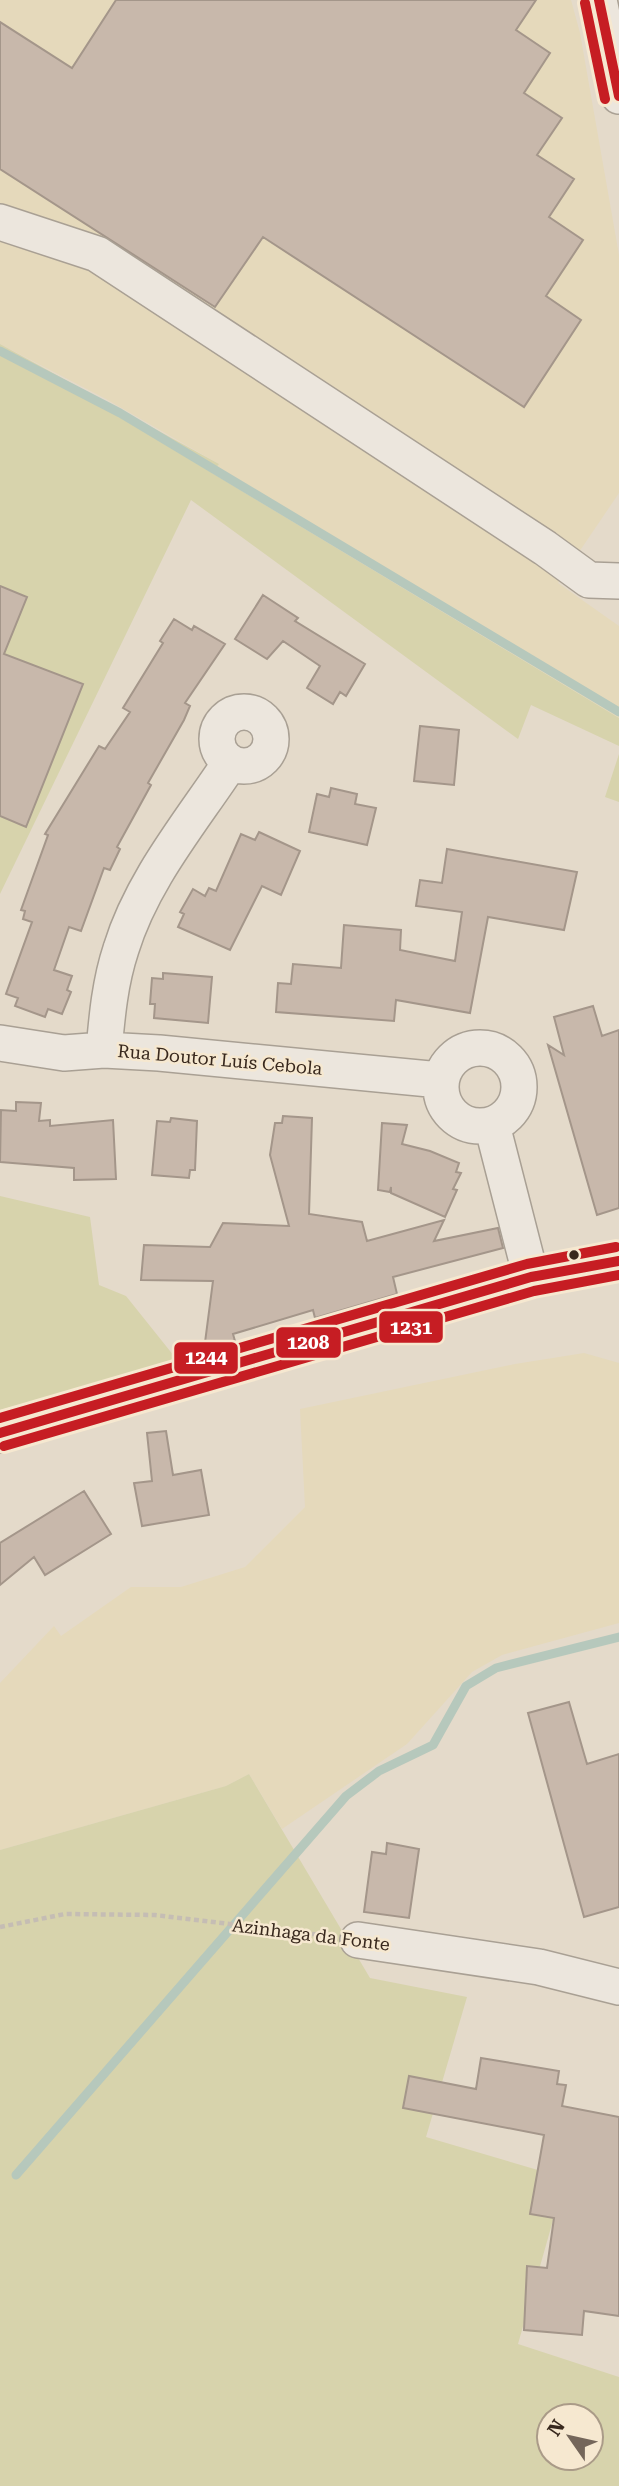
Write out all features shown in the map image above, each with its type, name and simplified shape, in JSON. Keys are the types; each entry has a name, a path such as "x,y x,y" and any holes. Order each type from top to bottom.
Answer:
{"main road":[{"path":"0,1433 531,1277 619,1261"}],"street":[{"path":"604,10 619,96"},
{"path":"0,222 97,254 545,548 604,580 619,599"},
{"path":"104,1051 109,996 121,948 138,904 230,763"},
{"name":"Rua Doutor Luís Cebola","path":"0,1043 64,1053 104,1051 440,1080"},
{"path":"475,1048 489,1048 510,1062 517,1073 518,1098 512,1110 492,1125 478,1127 454,1117 440,1094 440,1080 453,1058 475,1048"},
{"path":"492,1125 531,1277"},
{"name":"Azinhaga da Fonte","path":"358,1940 539,1967 619,1987"}],"path":[{"name":"Azinhaga da Fonte","path":"0,1927 65,1914 155,1915 358,1940"}],"shaded area":[{"path":"0,0 571,0 580,33 619,255 619,493 558,583 619,626 619,718 212,472 219,464 106,399 0,344"},
{"path":"0,344 219,464 212,473 619,718 619,746 531,705 518,739 191,500 0,894"},
{"path":"619,754 619,802 605,797"},
{"path":"0,1196 90,1217 99,1285 126,1296 178,1361 0,1410"},
{"path":"584,1353 619,1363 619,1623 502,1655 472,1672 407,1744 282,1829 249,1774 226,1786 0,1850 0,1683 54,1626 61,1636 131,1587 181,1587 245,1567 305,1507 300,1409 515,1364"},
{"path":"249,1774 370,1978 467,1997 426,2137 565,2178 518,2344 619,2377 619,2486 0,2486 0,1850 226,1786"}],"building":[{"path":"116,0 536,0 516,30 550,53 524,93 562,118 537,155 574,179 549,217 583,240 546,296 581,320 524,407 263,237 215,307 0,169 0,22 72,68"},
{"path":"0,586 27,597 4,654 83,684 26,827 0,816"},
{"path":"263,595 298,618 295,621 365,664 346,696 340,692 333,704 307,688 320,666 283,641 267,659 235,639"},
{"path":"174,619 192,630 194,626 225,644 185,703 190,706 184,720 148,783 151,785 117,847 120,849 110,870 104,868 81,931 69,927 54,970 72,976 67,990 71,992 62,1014 48,1009 45,1017 15,1006 18,998 6,994 32,922 23,919 25,911 21,910 48,835 45,834 99,746 105,749 130,712 123,708 163,643 160,641"},
{"path":"420,726 459,730 454,785 414,781"},
{"path":"331,788 357,794 355,804 376,808 367,845 309,832 317,794 329,797"},
{"path":"259,832 300,851 281,895 262,886 230,950 178,927 184,914 180,912 193,889 205,896 209,888 216,891 241,834 255,840"},
{"path":"447,849 577,872 564,930 488,917 470,1013 396,1000 394,1021 276,1012 278,983 291,984 293,964 341,968 344,925 401,930 400,950 455,961 462,912 416,906 420,880 442,883"},
{"path":"163,973 212,977 208,1023 154,1018 155,1004 150,1004 152,978 163,979"},
{"path":"593,1006 602,1036 619,1030 619,1208 597,1215 548,1045 564,1055 554,1017"},
{"path":"16,1102 41,1103 39,1121 50,1120 50,1126 113,1120 116,1179 74,1180 74,1168 0,1162 1,1110 16,1111"},
{"path":"283,1116 312,1118 309,1214 362,1222 367,1241 444,1220 434,1241 498,1228 503,1248 393,1277 397,1294 315,1318 313,1310 233,1334 235,1341 204,1350 213,1281 141,1280 144,1245 210,1247 223,1223 289,1226 270,1155 275,1123 282,1123"},
{"path":"171,1118 197,1121 195,1170 190,1170 189,1178 152,1175 157,1121 170,1122"},
{"path":"382,1123 407,1125 402,1144 430,1151 459,1163 456,1172 461,1173 453,1189 457,1190 445,1217 391,1193 391,1187 390,1192 378,1190"},
{"path":"166,1431 173,1475 201,1470 209,1515 142,1526 134,1483 152,1481 147,1433"},
{"path":"84,1491 111,1534 45,1575 34,1557 0,1585 0,1543"},
{"path":"569,1702 587,1764 619,1754 619,1907 584,1917 528,1713"},
{"path":"387,1843 419,1849 409,1918 364,1912 372,1852 386,1854"},
{"path":"481,2058 559,2071 557,2084 566,2085 562,2106 619,2117 619,2316 584,2311 582,2335 524,2330 527,2266 547,2268 554,2218 530,2214 544,2135 403,2108 409,2076 476,2089"}],"waterway":[{"path":"0,351 120,413 619,712"},
{"path":"16,2175 346,1796 379,1771 433,1745 466,1686 496,1668 619,1637"}],"transit line":[{"name":"1208","path":"599,0 619,96"},
{"name":"1231","path":"585,3 605,99"},
{"name":"1244","path":"0,1418 527,1264 616,1247"},
{"name":"1208","path":"0,1433 531,1277 619,1261"},
{"name":"1231","path":"4,1446 534,1291 619,1275"}]}
